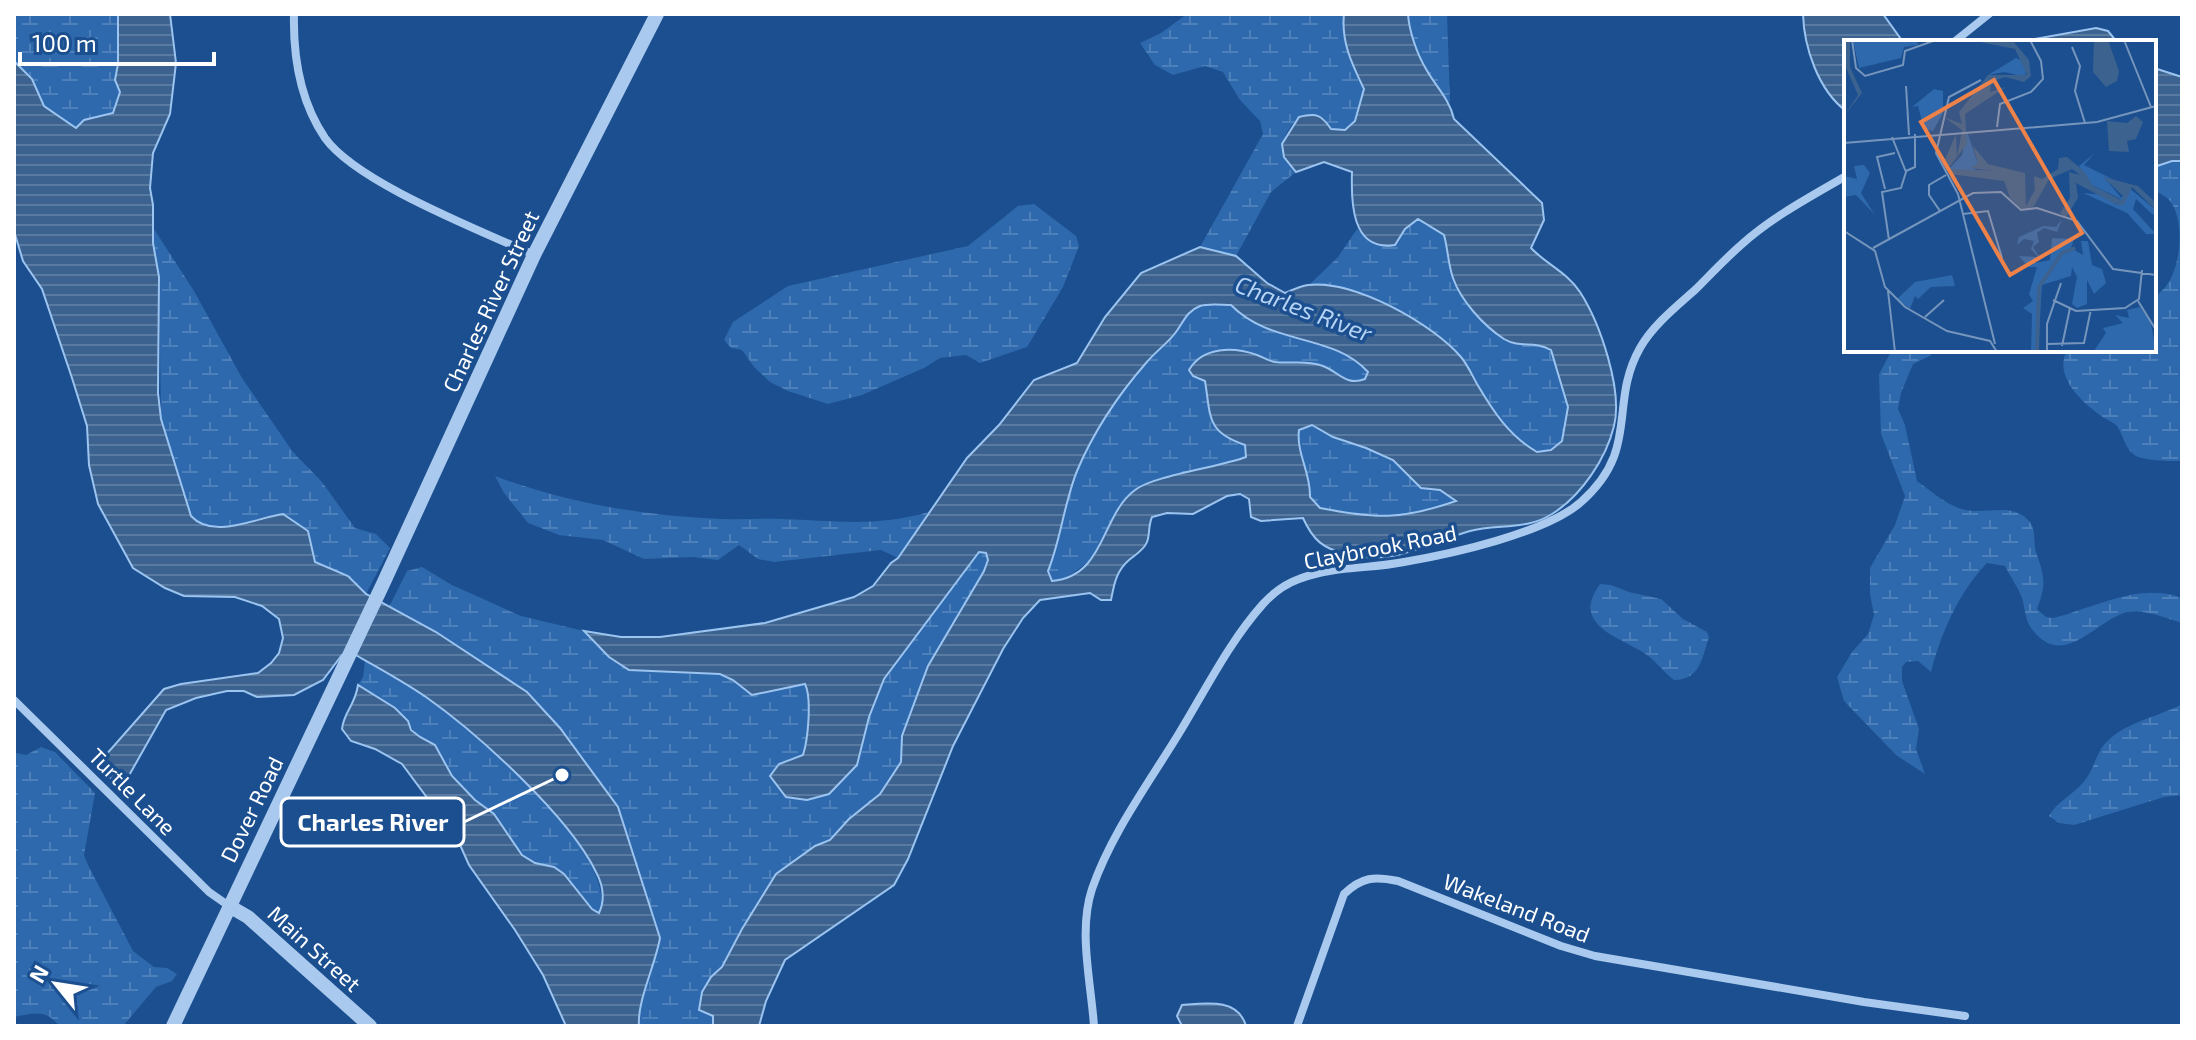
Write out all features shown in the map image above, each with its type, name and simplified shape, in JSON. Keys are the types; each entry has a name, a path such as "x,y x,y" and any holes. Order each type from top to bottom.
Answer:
{"street":[{"path":"294,14 293,47 299,84 325,138 352,165 432,208 534,255"},
{"name":"Charles River Street","path":"369,611 534,255 657,14"},
{"path":"1956,40 1989,14"},
{"name":"Claybrook Road","path":"1094,1026 1086,944 1091,891 1120,831 1159,765 1226,656 1265,601 1282,587 1319,573 1405,562 1494,541 1524,532 1572,510 1593,491 1613,462 1619,443 1627,382 1641,347 1672,311 1742,243 1796,205 1844,177"},
{"name":"Dover Road","path":"173,1026 369,611"},
{"name":"Turtle Lane","path":"14,700 209,892 229,906"},
{"name":"Wakeland Road","path":"1297,1026 1344,894 1357,882 1374,876 1398,881 1561,946 1595,956 1965,1016"},
{"name":"Main Street","path":"229,906 248,917 370,1026"}],"green space":[{"path":"14,14 118,14 115,80 120,92 113,113 84,120 76,128 44,106 32,79 14,61"},
{"path":"1187,14 1344,14 1346,44 1364,89 1355,121 1346,130 1331,129 1324,118 1299,117 1292,124 1283,144 1286,157 1296,172 1271,192 1236,256 1200,247 1263,134 1260,121 1240,100 1223,72 1205,66 1173,75 1155,65 1140,43 1161,33"},
{"path":"1408,14 1447,14 1450,103 1417,50"},
{"path":"2182,161 2182,461 2148,459 2134,454 2117,426 2078,396 2064,370 2066,352 2156,352 2156,295 2163,290 2175,267 2180,237 2175,211 2169,200 2156,191 2156,166"},
{"path":"1034,204 1076,236 1079,246 1063,287 1027,347 980,363 966,355 940,358 862,395 828,404 770,382 742,350 731,348 724,340 733,322 788,286 968,246 1018,206"},
{"path":"1418,219 1444,235 1452,277 1522,345 1538,343 1551,350 1568,407 1562,441 1551,450 1537,452 1513,436 1421,322 1376,299 1335,287 1309,285 1338,257 1357,229 1376,244 1395,245 1405,229"},
{"path":"154,229 194,291 242,378 293,452 322,482 355,528 376,534 390,548 366,594 348,576 315,562 311,547 267,516 217,527 208,526 191,516 161,419 159,277 153,243"},
{"path":"1204,305 1231,305 1264,327 1320,344 1354,360 1368,372 1365,379 1356,382 1345,380 1321,365 1276,362 1254,354 1193,376 1205,380 1210,414 1217,429 1245,445 1246,457 1136,488 1109,528 1095,557 1065,579 1052,581 1048,571 1073,483 1083,457 1107,414 1136,375 1192,311"},
{"path":"1891,352 1933,352 1913,364 1898,409 1905,425 1917,481 1953,506 1973,511 2014,511 2027,519 2032,527 2043,576 2037,609 2046,617 2054,618 2134,594 2166,594 2182,598 2182,623 2148,613 2128,612 2080,639 2055,645 2043,640 2031,628 2020,594 2005,566 1987,563 1952,614 1931,672 1918,661 1906,662 1902,667 1902,681 1919,729 1916,749 1925,774 1896,755 1844,701 1837,677 1852,652 1868,634 1874,615 1870,568 1895,525 1905,496 1881,434 1879,374"},
{"path":"1312,425 1333,437 1393,461 1421,488 1440,490 1457,501 1405,517 1366,516 1319,508 1310,497 1299,438 1299,430"},
{"path":"495,476 578,501 693,517 856,522 892,520 928,512 915,537 898,558 881,550 774,562 758,559 739,545 718,560 692,557 644,559 603,540 559,535 528,523 504,493"},
{"path":"979,552 986,553 988,560 984,571 928,666 902,736 901,762 880,794 849,819 830,840 815,846 776,874 722,967 711,977 713,1026 639,1025 660,938 618,807 560,728 527,692 436,632 389,607 407,571 422,567 452,585 521,616 584,631 609,657 687,672 720,674 752,695 805,684 808,720 803,755 789,759 770,776 869,717 884,679"},
{"path":"1600,584 1661,599 1683,619 1707,632 1709,637 1695,672 1674,680 1646,654 1600,626 1593,618 1591,609"},
{"path":"365,661 429,699 477,738 539,797 567,829 588,860 600,889 599,913 592,909 564,874 522,855 494,814 452,776 440,752 430,741 420,738 395,708 358,685 363,677"},
{"path":"2182,704 2182,795 2164,797 2074,825 2059,823 2049,816 2084,781 2108,740 2128,727"},
{"path":"14,747 16,753 26,755 41,747 55,752 95,793 84,855 88,865 133,951 154,967 167,968 177,974 172,981 156,987 123,1026 59,1026 44,1014 14,1017"}],"water":[{"path":"118,14 170,14 176,63 170,114 153,153 150,188 153,243 159,277 158,393 161,419 191,516 200,523 222,527 283,514 308,531 315,562 348,576 366,594 436,632 527,692 560,728 618,807 660,938 641,1006 639,1026 566,1026 543,975 515,930 469,865 457,838 402,764 375,749 351,741 342,729 358,685 395,708 408,721 411,730 435,745 452,776 494,814 522,855 564,874 592,909 599,913 602,887 583,850 565,826 495,753 447,713 408,685 352,653 342,655 323,680 294,695 257,697 244,691 227,691 196,698 166,710 127,779 120,782 106,776 97,765 164,689 258,673 279,653 283,638 279,619 262,606 235,597 184,596 133,568 98,504 89,465 87,426 42,289 23,261 14,231 14,61 32,79 44,106 76,128 84,120 113,113 120,92 115,80"},
{"path":"1344,14 1408,14 1420,56 1446,99 1454,119 1542,203 1544,220 1531,248 1580,292 1608,357 1616,411 1610,439 1599,464 1573,497 1543,519 1523,525 1470,531 1410,552 1380,557 1347,554 1325,546 1315,538 1303,518 1261,521 1251,517 1249,499 1240,494 1227,496 1193,514 1167,513 1152,517 1146,545 1121,569 1111,600 1101,600 1090,593 1040,600 1023,618 1003,649 953,746 908,859 894,885 785,960 766,1001 759,1026 713,1026 713,1016 699,1010 702,992 722,967 776,874 815,846 830,840 849,819 880,794 901,762 902,736 928,666 984,571 988,560 986,553 979,552 884,679 869,717 857,765 829,794 807,800 786,797 770,776 779,764 803,755 808,719 805,684 752,695 720,674 629,670 609,657 584,631 621,637 660,637 765,623 854,597 873,586 898,558 967,458 999,425 1034,380 1077,363 1105,317 1141,273 1200,247 1236,256 1267,283 1285,293 1305,286 1326,285 1369,296 1391,306 1432,331 1461,357 1496,413 1527,446 1537,452 1551,450 1562,441 1568,407 1551,350 1538,345 1510,342 1481,320 1457,287 1451,273 1444,235 1418,219 1405,229 1395,245 1370,241 1357,222 1352,197 1352,172 1324,162 1296,172 1284,157 1282,144 1299,117 1318,116 1331,129 1345,130 1355,121 1364,89 1348,53","holes":["1204,305 1231,305 1264,327 1320,344 1354,360 1368,372 1365,379 1352,381 1320,365 1275,362 1239,351 1220,350 1202,356 1189,370 1193,376 1205,381 1210,414 1217,429 1245,445 1246,457 1156,480 1135,490 1115,514 1093,557 1083,568 1070,577 1052,581 1048,571 1073,483 1083,457 1107,414 1136,375 1192,311","1312,425 1333,437 1393,460 1421,488 1440,490 1456,501 1419,512 1388,516 1320,508 1310,497 1299,438 1299,430"]},
{"path":"1803,14 1883,14 1902,40 1844,40 1844,109 1820,80 1806,40"},
{"path":"2096,28 2108,31 2115,40 2029,40"},
{"path":"2156,69 2182,77 2182,161 2156,166"},
{"path":"1220,1004 1236,1011 1246,1026 1182,1026 1177,1016 1182,1005"}],"place":[{"name":"Charles River","path":"562,775"}]}
